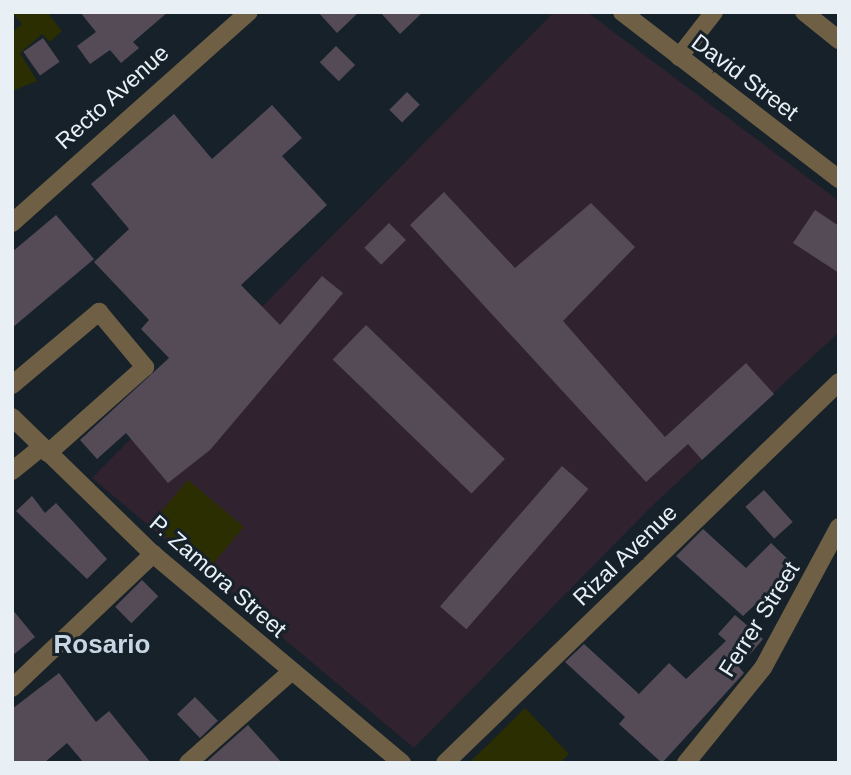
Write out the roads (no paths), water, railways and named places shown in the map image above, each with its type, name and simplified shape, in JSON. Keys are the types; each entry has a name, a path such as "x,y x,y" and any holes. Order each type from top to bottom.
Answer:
{"street":[{"name":"Recto Avenue","path":"12,223 249,12"},
{"name":"David Street","path":"622,12 839,179"},
{"path":"679,57 714,12"},
{"path":"804,12 839,40"},
{"path":"12,385 99,312 145,367 43,451 12,471"},
{"name":"Rizal Avenue","path":"445,763 839,382"},
{"name":"P. Zamora Street","path":"12,417 43,451 153,554 402,763"},
{"name":"Ferrer Street","path":"698,758 763,668 839,527"},
{"path":"12,688 153,554"},
{"path":"188,763 291,672"}],"district":[{"name":"Rosario","path":"102,645"}]}
